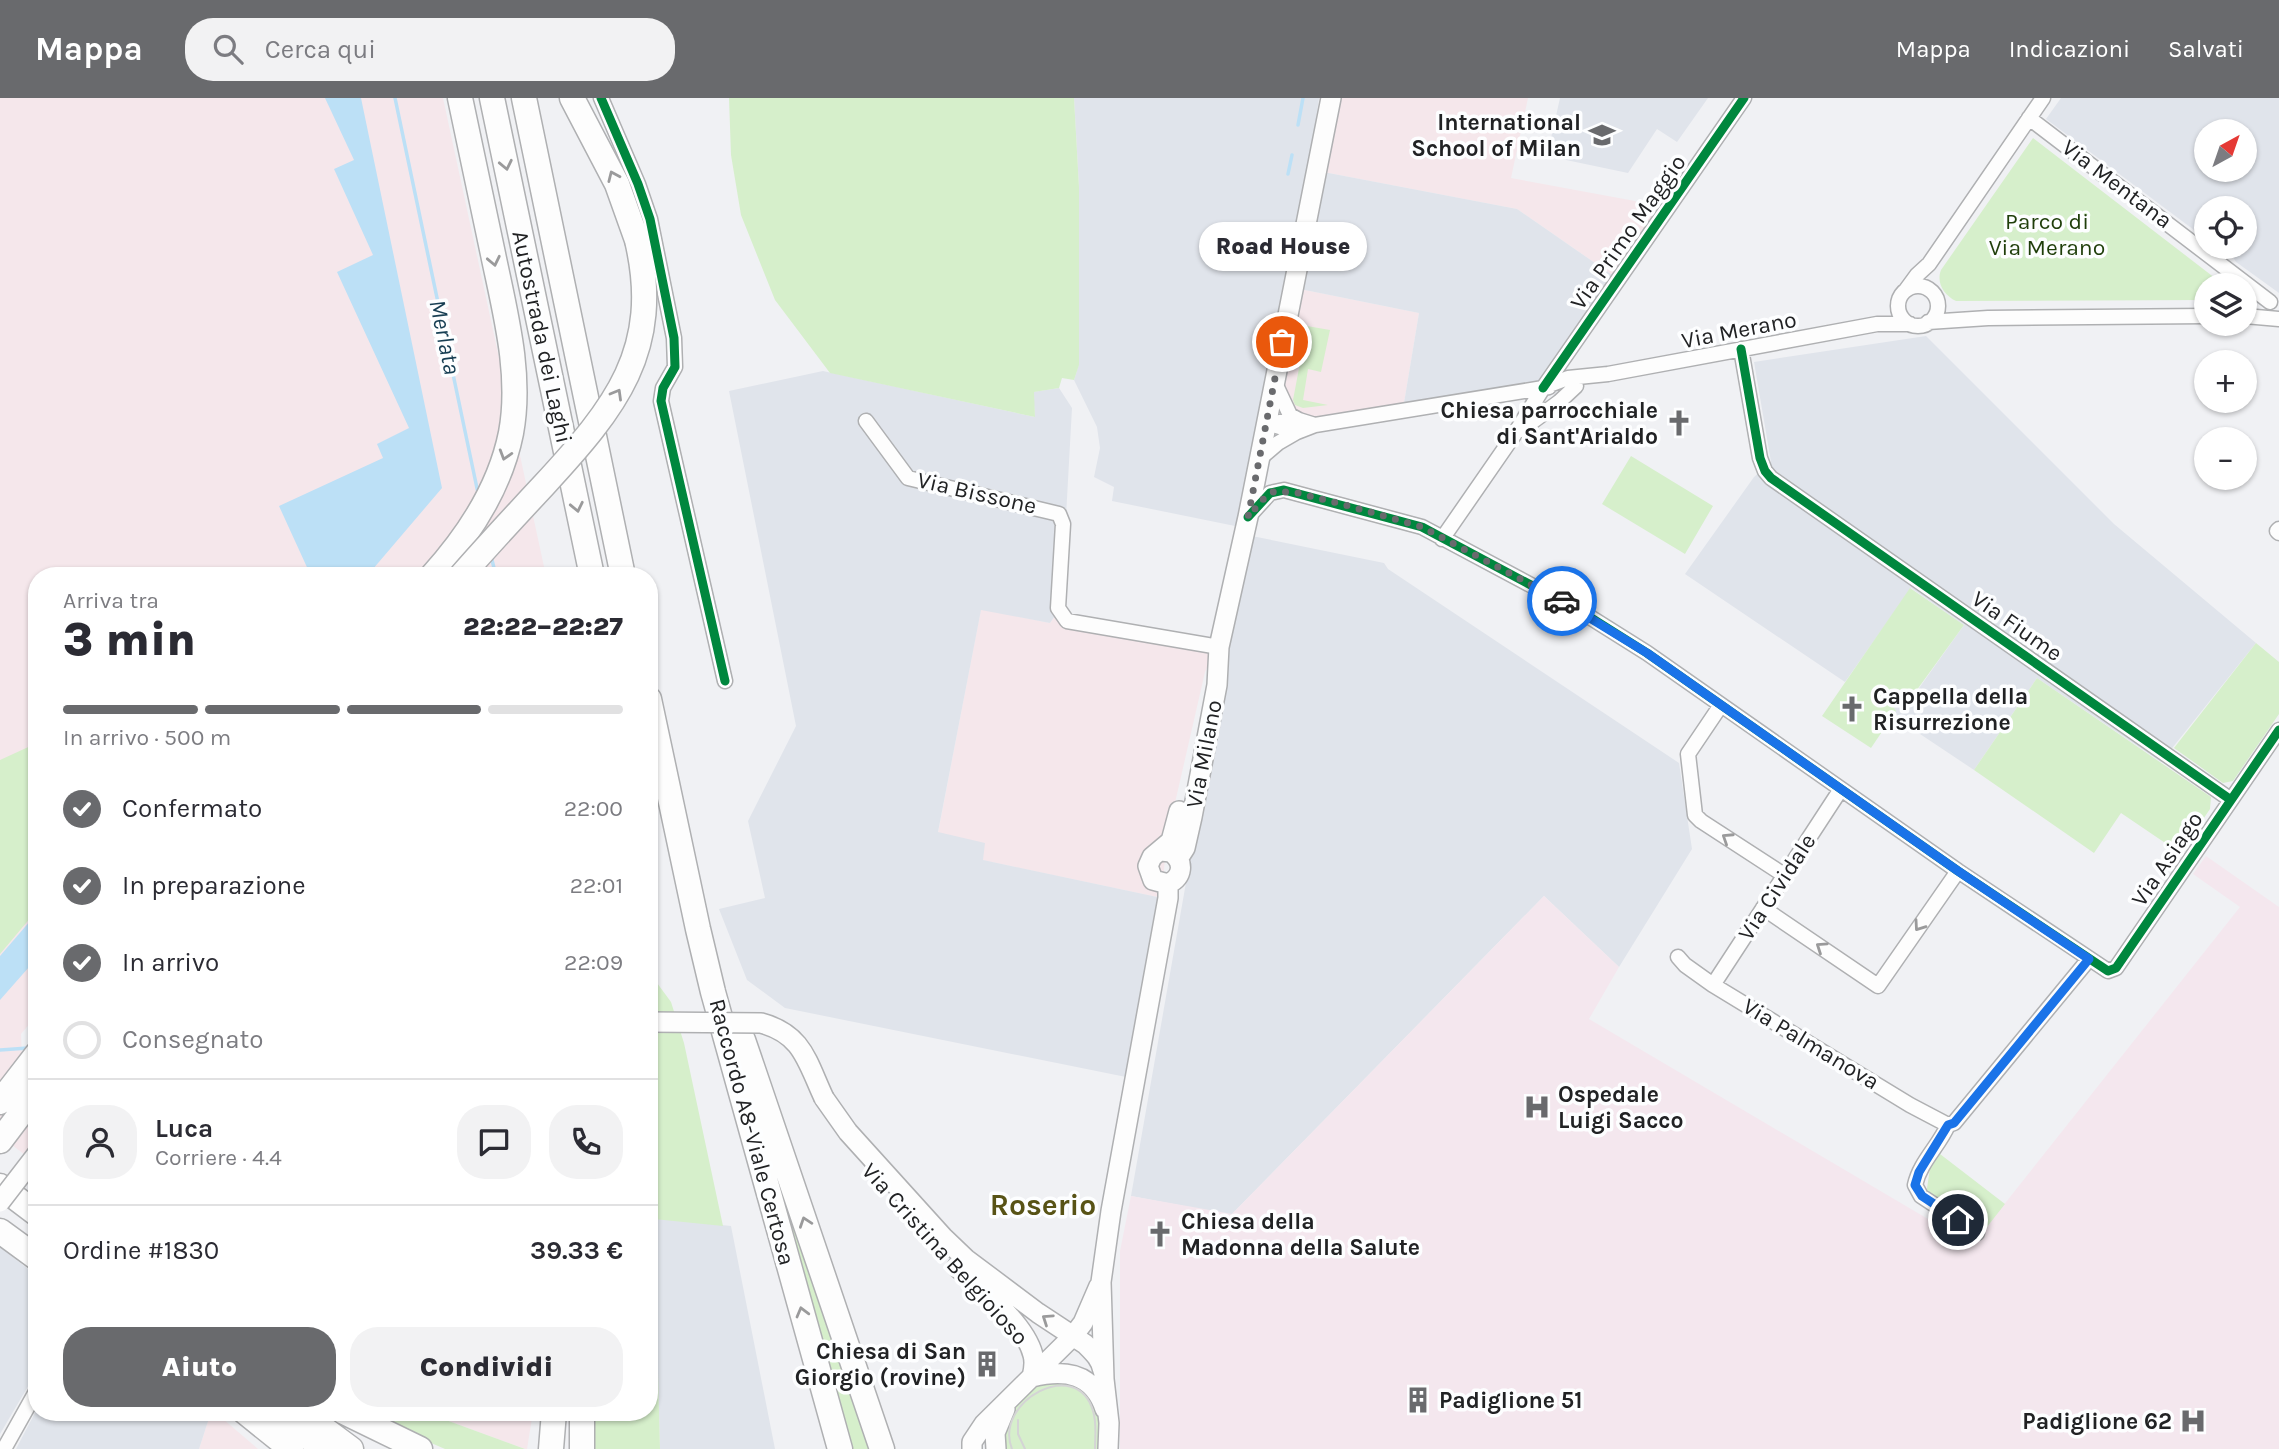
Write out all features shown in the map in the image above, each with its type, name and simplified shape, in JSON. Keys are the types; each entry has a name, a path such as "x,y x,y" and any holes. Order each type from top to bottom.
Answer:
{"highway":[{"path":"439,567 471,526 496,480 511,431 514,387 510,341 460,98"},
{"name":"Autostrada dei Laghi","path":"492,98 590,567"},
{"name":"Autostrada dei Laghi","path":"524,98 621,567"},
{"path":"469,567 586,439 625,382 637,350 645,307 645,274 637,240 605,157 572,98"},
{"path":"658,741 673,812 702,892 730,999 882,1449"},
{"name":"Raccordo A8-Viale Certosa","path":"673,812 713,992 840,1449"},
{"path":"0,1102 28,1066"},
{"path":"0,1141 28,1104"},
{"path":"0,1184 28,1201"},
{"path":"0,1184 28,1207"},
{"path":"0,1210 28,1230"},
{"path":"0,1231 28,1251"},
{"path":"256,1421 291,1449"},
{"path":"286,1421 324,1449"},
{"path":"313,1421 351,1449"},
{"path":"363,1421 421,1449"},
{"path":"551,1449 553,1421"},
{"path":"582,1421 582,1449"}],"main road":[{"name":"Via Milano","path":"1170,855 1167,846 1175,833 1210,661 1219,647 1248,517 1331,98"},
{"path":"1170,855 1181,866 1180,874 1168,884 1156,882 1148,872 1152,857 1170,855"},
{"path":"1108,1449 1101,1282 1132,1087 1168,898 1168,884"},
{"name":"Via Cristina Belgioioso","path":"658,1022 761,1023 779,1027 790,1034 799,1045 842,1135 880,1186 945,1256 988,1295 1026,1339 1033,1353 1032,1377"},
{"name":"Via Cristina Belgioioso","path":"824,1098 848,1132 943,1237 966,1259 1095,1354 1101,1364 1104,1379"},
{"path":"0,1202 28,1166"},
{"path":"972,1449 972,1442 984,1424 1073,1336 1083,1323 1101,1282"},
{"path":"1032,1377 1064,1373 1082,1379 1101,1398 1109,1423"},
{"path":"996,1449 997,1425 1016,1394"}],"street":[{"path":"601,98 650,219 676,360 663,388 661,401 725,681"},
{"name":"Via Primo Maggio","path":"1442,538 1744,98"},
{"path":"1929,264 1926,275 1934,297 1935,315 1920,326 1910,324 1902,318 1899,300 1917,275 1929,264 2042,98"},
{"name":"Via Mentana","path":"2029,117 2270,302"},
{"path":"1906,289 1919,286 1951,315 1987,318"},
{"path":"1877,324 1889,317 1898,306"},
{"path":"1928,322 1987,318 2194,316"},
{"path":"2257,317 2279,319"},
{"name":"Via Merano","path":"1608,374 1877,324 1910,324"},
{"name":"Via Fiume","path":"1741,349 1760,457 1765,471 1780,485 2231,800"},
{"path":"1543,388 1567,378 1608,374"},
{"path":"1266,423 1315,425 1543,388 1576,386 1608,374"},
{"path":"1274,381 1298,426"},
{"name":"Via Primo Maggio","path":"1514,435 1576,386"},
{"name":"Via Bissone","path":"866,421 908,478 1059,514 1063,524 1058,608 1068,621 1219,647"},
{"path":"1257,461 1298,426"},
{"path":"1248,517 1270,493 1284,490 1422,527 1586,614 1647,653 1958,871 2089,959 1954,1123 1948,1125 1919,1172 1915,1185 1922,1196 1977,1233"},
{"path":"1721,705 1688,754 1695,815 1784,875"},
{"name":"Via Asiago","path":"2089,959 2108,971 2116,968 2279,730"},
{"name":"Via Cividale","path":"1713,985 1841,789"},
{"path":"1763,908 1878,986 1958,871"},
{"name":"Via Palmanova","path":"1678,957 1713,985 1910,1105 1948,1125"},
{"path":"1022,1301 1015,1314 1026,1339"},
{"path":"4,1449 28,1406"}],"shaded area":[{"path":"0,98 443,98 544,567 28,567 28,1026 21,1034 22,1060 6,1109 28,1126 28,1157 0,1136"},
{"path":"1074,98 1319,98 1300,232 1240,527 1112,501 1114,487 1094,477 1100,448 1097,427 1074,380 1079,364 1079,187"},
{"path":"1333,98 1528,98 1511,178 1635,201 1659,218 1618,279 1517,209 1318,171"},
{"name":"International School of Milan","path":"1560,98 1708,98 1677,142 1657,129 1628,173 1547,156"},
{"path":"2061,98 2279,98 2279,293 2257,277 2257,273 2251,273 2234,259 2257,259 2257,196 2194,196 2194,230 2046,119"},
{"path":"1318,171 1517,209 1618,279 1543,386 1403,409 1419,313 1295,288"},
{"path":"1295,288 1419,313 1403,409 1321,423 1300,418 1275,381"},
{"path":"1926,336 2114,524 2256,643 2161,762 2037,678 1974,770 1893,716 1896,711 1893,709 1904,693 1912,698 1964,625 1911,588 1845,682 1685,574 1754,477 1771,462 1754,362"},
{"path":"823,371 1035,417 1033,392 1059,388 1072,408 1061,607 1050,623 981,610 938,832 985,843 983,860 1162,898 1131,1078 785,1008 747,980 719,909 765,898 748,821 796,726 729,391"},
{"path":"1247,535 1384,563 1388,569 1679,763 1692,849 1619,967 1544,896 1231,1215 1131,1196"},
{"path":"981,609 1050,623 1058,612 1216,648 1205,672 1166,842 1162,898 982,860 938,833"},
{"name":"Ospedale Luigi Sacco","path":"2206,856 2279,907 2279,1449 1120,1449 1120,1251 1131,1196 1232,1214 1544,896 1619,967 1589,1019 1972,1245 2240,907 2193,874"},
{"path":"658,1218 731,1226 775,1449 660,1449"},
{"path":"0,1247 28,1269 28,1386 0,1434"},
{"path":"31,1421 208,1421 199,1449 16,1449"},
{"path":"208,1421 225,1421 258,1449 199,1449"},
{"path":"449,1421 532,1421 525,1449"}],"green space":[{"path":"729,98 1074,98 1079,187 1079,365 1074,380 1062,378 1059,388 1034,392 1035,417 830,373 775,300 741,215 731,155"},
{"name":"Parco di Via Merano","path":"2033,138 2208,273 2194,273 2194,300 1956,301 1940,284 1941,270"},
{"path":"1307,326 1330,330 1321,372 1308,369 1303,400 1328,405 1303,408 1295,405 1293,400"},
{"path":"1631,456 1713,506 1685,554 1602,504"},
{"path":"1910,588 1964,625 1911,698 1904,694 1871,748 1822,716"},
{"path":"2256,643 2279,662 2279,714 2233,781 2223,783 2174,748"},
{"path":"2037,678 2211,797 2210,809 2180,853 2121,813 2094,853 1974,770"},
{"path":"28,747 28,921 0,954 0,760"},
{"path":"658,984 671,1002 684,1043 723,1226 658,1219"},
{"path":"763,1136 875,1449 851,1449"},
{"path":"1940,1154 2005,1204 1983,1232 1926,1195 1930,1168"},
{"path":"658,1372 660,1449 590,1449 589,1421 658,1421"},
{"path":"1045,1381 1082,1385 1100,1411 1102,1449 1007,1449 1005,1427 1012,1408 1027,1393"},
{"path":"381,1421 449,1421 525,1449 445,1449"}],"water":[{"path":"325,98 361,98 442,488 375,567 307,567 279,506 383,458 377,444 409,428 337,272 373,255 334,169 354,160"},
{"path":"28,923 28,968 0,1000 0,956"}],"waterway":[{"name":"Merlata","path":"395,98 478,493"},
{"path":"1298,125 1303,98"},
{"path":"1288,174 1292,155"},
{"name":"Merlata","path":"491,556 494,567"},
{"name":"Merlata","path":"0,1050 28,1048"}],"tram line":[{"path":"1012,1449 1009,1432 1014,1415 1039,1391 1055,1386 1071,1387 1084,1395 1093,1411 1095,1449"},
{"path":"1018,1420 1018,1434 1025,1449"}],"cycle path":[{"path":"601,98 650,219 674,338 675,367 663,388 661,401 725,681"},
{"path":"1543,388 1744,98"},
{"path":"1741,349 1760,458 1771,478 2231,800"},
{"path":"1248,517 1270,493 1284,490 1422,527 1585,614 1647,653 1958,871 2108,971 2116,968 2279,730"}],"way so far":[{"path":"1282,342 1248,517 1266,496 1284,490 1349,506 1422,527 1562,601"}],"place":[{"name":"International School of Milan","path":"1602,135"},
{"name":"Road House","path":"1282,342"},
{"name":"Chiesa parrocchiale di Sant'Arialdo","path":"1679,423"},
{"name":"Cappella della Risurrezione","path":"1852,709"},
{"name":"Ospedale Luigi Sacco","path":"1537,1107"},
{"name":"Chiesa della Madonna della Salute","path":"1160,1234"},
{"name":"Chiesa di San Giorgio (rovine)","path":"987,1364"},
{"name":"Padiglione 51","path":"1418,1400"},
{"name":"Padiglione 62","path":"2193,1421"}],"district":[{"name":"Roserio","path":"1043,1205"}],"route":[{"path":"1562,601 1647,653 1958,871 2089,959 1954,1123 1948,1125 1922,1165 1915,1185 1917,1191 1958,1220"}]}
